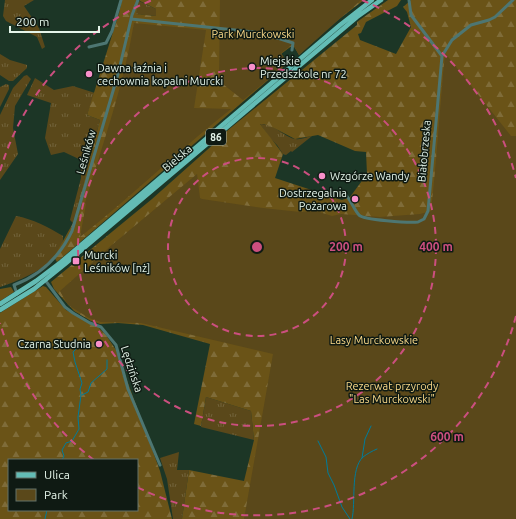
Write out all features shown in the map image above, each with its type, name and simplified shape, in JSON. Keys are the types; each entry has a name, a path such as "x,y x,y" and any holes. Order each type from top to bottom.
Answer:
{"main road":[{"name":"Bielska","path":"0,304 17,294 61,262 344,21 372,0"},
{"name":"Bielska","path":"0,310 45,280 348,25 381,0"}],"street":[{"path":"89,47 106,43 112,31 121,0"},
{"name":"Leśników","path":"17,294 14,285 26,280 52,261 65,244 72,230 120,67 131,19 138,0"},
{"path":"409,0 411,15 442,56 452,40 471,25 489,20 513,0"},
{"path":"131,19 262,33 293,43 292,50"},
{"name":"Białobrzeska","path":"345,194 359,215 367,219 418,222 426,216 428,211 442,56"},
{"name":"Lędzińska","path":"45,280 65,307 90,323 101,327 116,345 128,389 160,465"}],"green space":[{"path":"5,0 34,0 24,6 39,28 45,47 42,49 37,37 6,21 3,16"},
{"path":"122,0 139,0 136,14 156,16 156,9 140,0 364,0 334,23 299,55 293,45 281,54 288,63 57,262 54,257 73,223 100,120 87,115"},
{"name":"Park Murckowski","path":"220,0 361,0 299,55 293,44 281,53 288,63 243,100 219,81"},
{"name":"Rezerwat przyrody \"Las Murckowski\"","path":"388,0 401,0 397,6 366,22 361,33 358,34 360,40 396,54 411,27 407,12 403,7 411,0 516,0 516,519 182,519 189,470 244,481 254,440 251,411 206,397 201,426 194,424 210,344 143,325 118,323 100,324 91,321 74,311 54,289 51,282 152,199 222,135 357,25 357,22","holes":["260,124 264,124 295,139 318,135 355,151 366,152 367,174 350,197 342,200 275,178 283,154"]},
{"path":"139,1 156,9 156,16 135,14"},
{"path":"134,23 206,30 194,108 231,109 80,237 85,203 119,91"},
{"name":"Rezerwat przyrody \"Las Murckowski\"","path":"445,53 511,136 516,136 516,519 244,519 273,354 141,323 101,322 89,318 68,305 60,291 113,244 197,174 200,198 202,199 300,212 316,211 332,216 341,214 380,217 420,214 431,211"},
{"path":"0,54 10,60 27,65 27,68 13,81 9,81 0,75"},
{"path":"27,75 31,79 15,106 13,128 18,154 0,180 0,115 13,88 24,76"},
{"path":"35,78 54,90 73,86 95,93 87,115 100,120 73,223 70,220 81,178 81,160 64,152 51,155 45,138 51,103 27,95"},
{"path":"6,84 9,85 9,89 0,107 0,87"},
{"path":"260,124 265,124 275,128 296,139 312,136 286,155 283,154"},
{"path":"16,216 40,224 63,236 62,246 57,254 40,269 19,280 0,287 0,249"},
{"path":"43,286 46,287 66,310 98,327 106,335 116,350 160,471 172,519 0,519 0,313"},
{"path":"11,287 14,292 0,301 0,289"},
{"path":"206,397 251,411 254,440 201,427"},
{"path":"179,452 177,470 189,470 182,519 173,519 167,479 160,458"}],"waterway":[{"path":"62,459 64,456 62,450 66,443 72,441 79,429 78,417 81,395 80,389 82,383 73,352 77,348"},
{"path":"82,395 88,392 91,383 107,369 107,360"},
{"path":"362,458 365,439 371,426"},
{"path":"318,441 326,457 328,473 342,507 350,519"},
{"path":"352,519 356,470 363,457 377,449"},
{"path":"45,519 47,511"}],"place":[{"name":"Miejskie Przedszkole nr 72","path":"252,67"},
{"name":"Dawna łaźnia i cechownia kopalni Murcki","path":"89,74"},
{"name":"Wzgórze Wandy","path":"322,176"},
{"name":"Dostrzegalnia Pożarowa","path":"355,199"},
{"name":"Murcki Leśników [nż]","path":"76,261"},
{"name":"Czarna Studnia","path":"99,344"}],"park label":[{"name":"Lasy Murckowskie","path":"374,340"}]}
